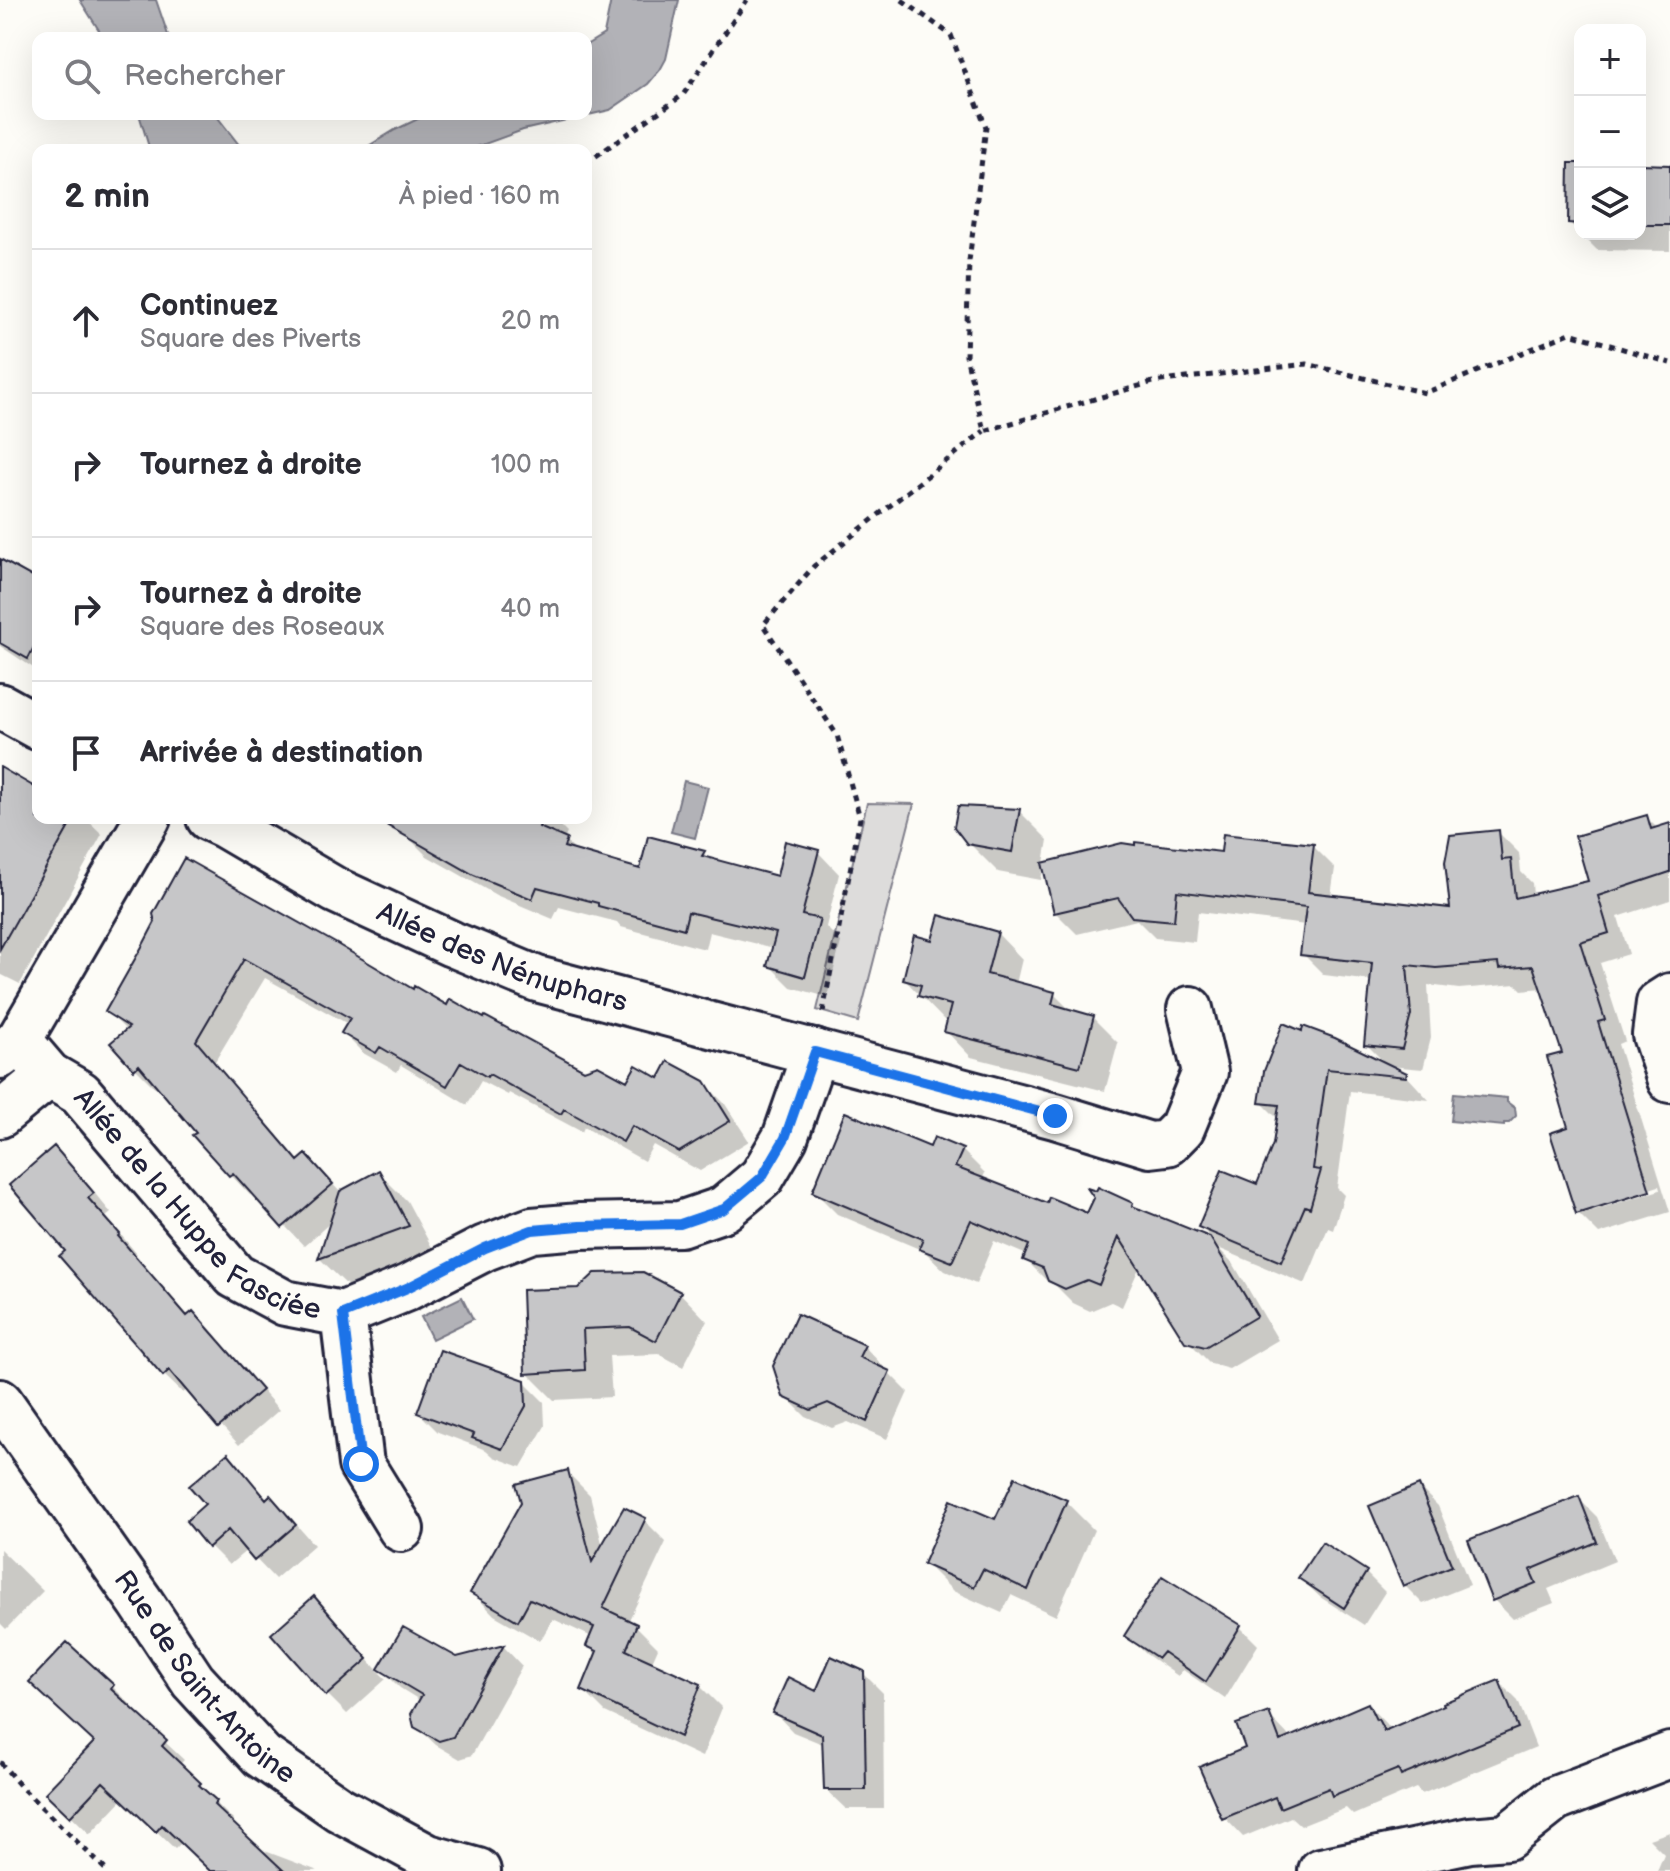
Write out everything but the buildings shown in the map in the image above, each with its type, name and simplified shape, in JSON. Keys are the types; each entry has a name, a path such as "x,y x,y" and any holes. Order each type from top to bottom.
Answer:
{"street":[{"path":"0,706 32,724"},
{"path":"9,1048 144,824"},
{"name":"Allée des Nénuphars","path":"222,824 335,890 537,979 1040,1112 1150,1145 1167,1143 1182,1128 1205,1072 1190,1009"},
{"path":"1670,996 1659,1003 1655,1035 1670,1080"},
{"name":"Allée de la Huppe Fasciée","path":"9,1048 80,1093 235,1276 285,1303 343,1314 407,1288 485,1248 532,1230 680,1224 724,1209 762,1177 785,1138 815,1052"},
{"path":"0,1115 49,1075"},
{"path":"343,1314 361,1464 401,1529"},
{"name":"Rue de Saint-Antoine","path":"0,1402 193,1681 262,1756 339,1809 428,1857 478,1871"},
{"path":"1321,1871 1470,1840 1515,1854 1555,1799 1670,1755"}],"path":[{"path":"592,159 683,95 747,0"},
{"path":"902,0 951,35 986,127 969,261 966,356 984,431"},
{"path":"815,1052 860,818 837,735 763,625 814,566 984,431 1153,382 1307,364 1425,393 1570,333 1670,363"},
{"path":"0,1762 22,1788 107,1871"}],"shaded area":[{"path":"80,0 156,0 167,32 100,32"},
{"path":"611,0 679,0 666,59 660,70 648,84 610,110 592,114 592,41 604,34"},
{"path":"141,120 220,120 238,144 148,144"},
{"path":"416,120 566,120 523,130 484,144 372,144"},
{"path":"684,781 708,787 695,838 671,832"},
{"path":"867,803 914,804 858,1022 817,1010"},
{"path":"1454,1093 1507,1098 1507,1102 1515,1108 1516,1116 1504,1126 1451,1121"},
{"path":"462,1297 473,1319 432,1339 421,1317"}],"route":[{"path":"361,1464 343,1314 407,1288 485,1248 532,1230 680,1224 724,1209 762,1177 785,1138 815,1052 1055,1116"}]}
